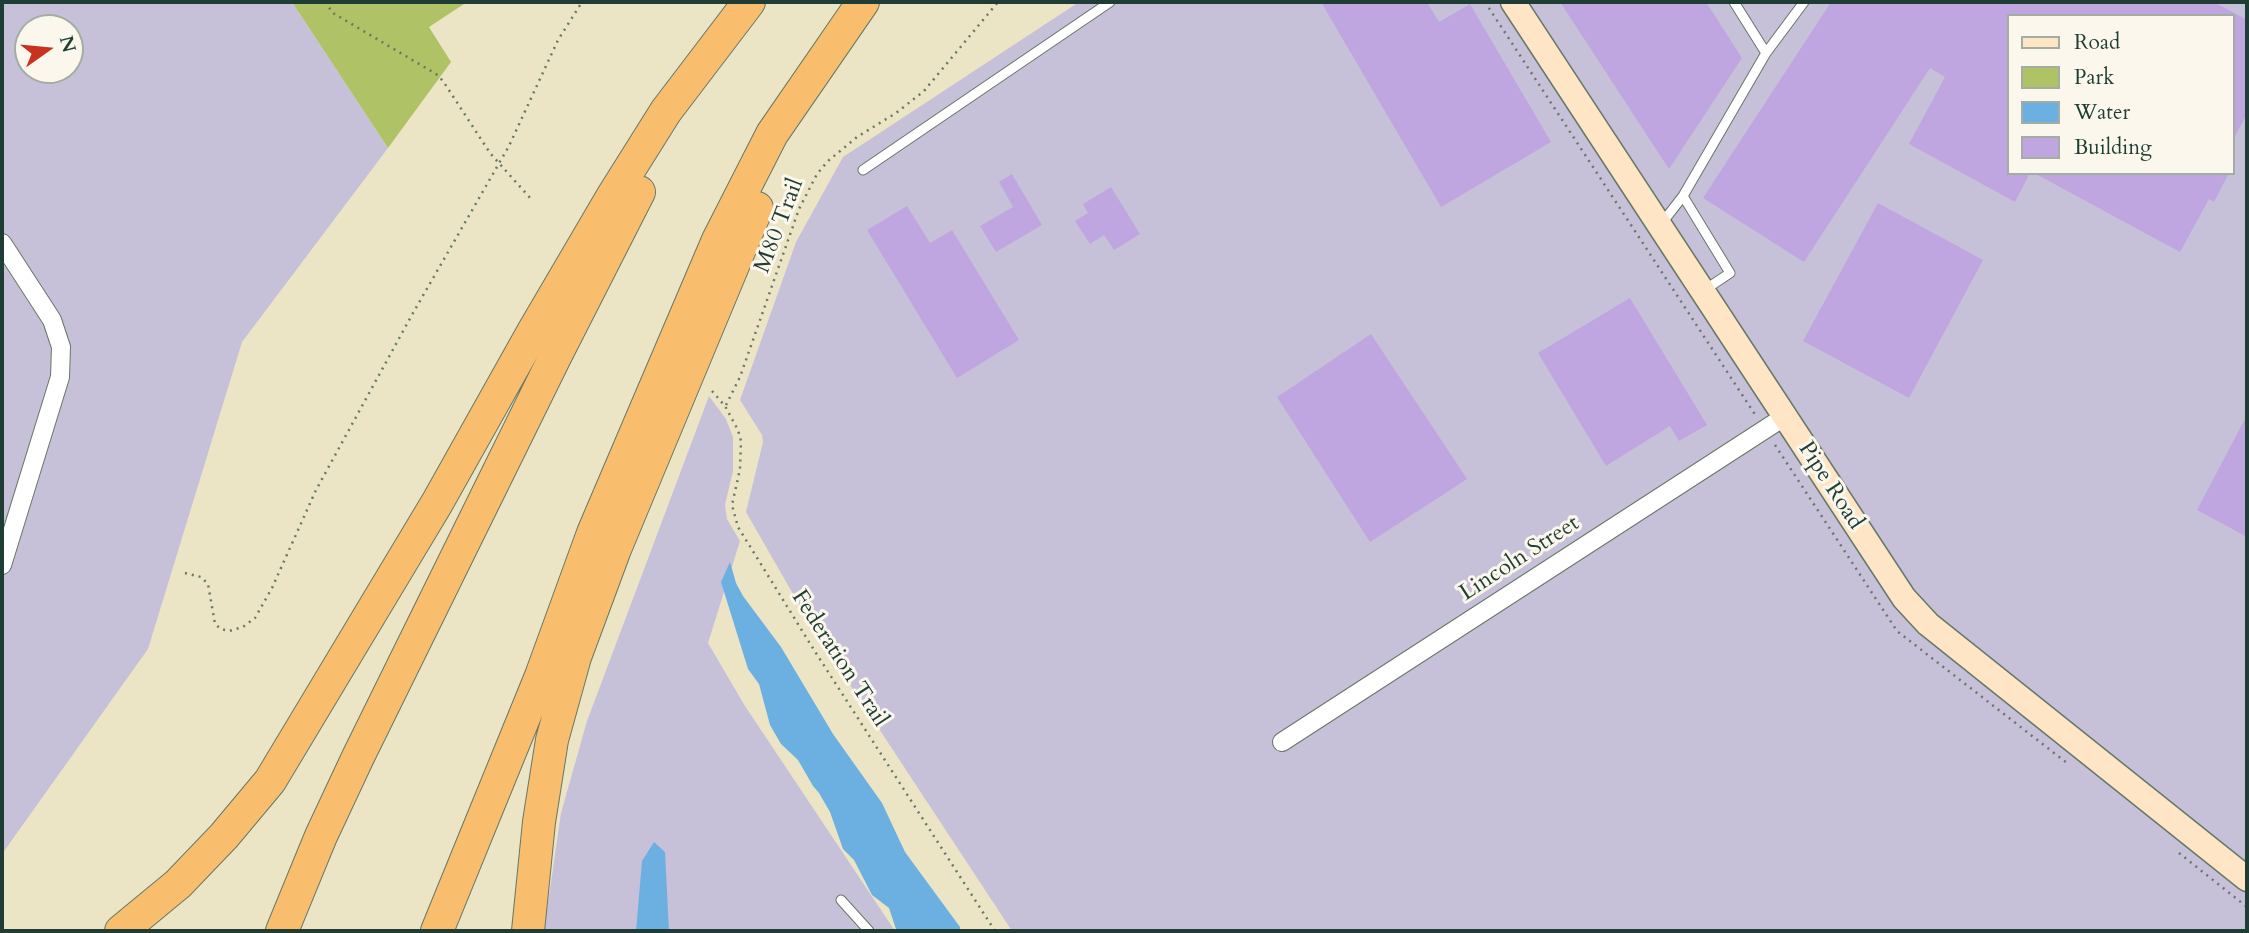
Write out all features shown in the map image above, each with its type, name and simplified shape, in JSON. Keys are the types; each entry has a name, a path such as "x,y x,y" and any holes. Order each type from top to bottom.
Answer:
{"highway":[{"path":"121,931 178,884 224,836 270,781 437,503 612,197 666,111 749,2"},
{"path":"282,931 321,836 358,757 634,201 680,123 766,2"},
{"path":"437,931 541,676 593,533 718,240 772,134 863,2"},
{"path":"528,931 538,822 552,740 575,657 615,549 738,250 785,146 870,2"}],"street":[{"name":"Pipe Road","path":"1513,2 1904,598 1928,624 2247,879"},
{"path":"2,243 52,320 61,347 60,377 2,565"},
{"name":"Lincoln Street","path":"1282,742 1784,416"}],"lane":[{"path":"863,170 1110,2"},
{"path":"1734,2 1766,53"},
{"path":"1660,226 1683,197 1766,53 1804,2"},
{"path":"1683,197 1730,273 1703,291"},
{"path":"841,900 870,931"}],"path":[{"path":"325,2 332,12 436,74 490,153 531,199"},
{"path":"185,573 201,577 208,584 215,624 222,629 229,631 243,627 255,618 272,588 316,490 500,163 558,40 582,2"},
{"name":"M80 Trail","path":"725,406 740,377 799,209 817,174 857,137 896,113 924,91 998,2"},
{"name":"Federation Trail","path":"712,391 725,406 738,430 742,455 732,505 737,527 995,931"}],"shaded area":[{"path":"2,2 292,2 388,148 242,342 148,649 2,854"},
{"path":"1079,2 2247,2 2247,931 1012,931 812,627 746,512 763,442 762,435 740,400 796,242 843,157"},
{"path":"709,396 726,419 733,437 733,471 725,505 727,519 740,541 708,643 745,706 895,931 544,931 561,813 587,721"}],"green space":[{"path":"292,2 467,2 429,27 451,62 388,148"}],"water":[{"path":"730,562 743,596 781,647 833,734 882,803 905,852 960,927 960,931 896,929 889,908 872,895 854,860 843,849 830,812 819,793 798,760 781,744 770,725 759,684 748,669 721,582"},
{"path":"654,842 665,852 669,931 636,931 642,861"}],"building":[{"path":"1321,2 1427,2 1439,22 1470,4 1551,142 1441,207"},
{"path":"1560,2 1706,2 1742,58 1669,169"},
{"path":"1831,2 2214,2 2247,20 2247,114 2235,136 2235,14 2008,14 2008,175 2029,175 2015,202 1909,144 1945,77 1930,68 1804,262 1703,198"},
{"path":"1012,174 1042,225 996,252 980,226 1013,207 999,182"},
{"path":"2038,175 2228,175 2214,202 2209,199 2180,252"},
{"path":"1111,187 1140,234 1114,250 1104,235 1090,244 1075,221 1088,213 1083,204"},
{"path":"1878,203 1983,260 1909,398 1803,341"},
{"path":"907,206 930,243 952,230 1019,340 957,378 867,230"},
{"path":"1630,298 1707,425 1679,441 1670,426 1606,466 1538,353"},
{"path":"1371,334 1467,479 1370,542 1277,397"},
{"path":"2247,415 2247,537 2197,510"}]}
